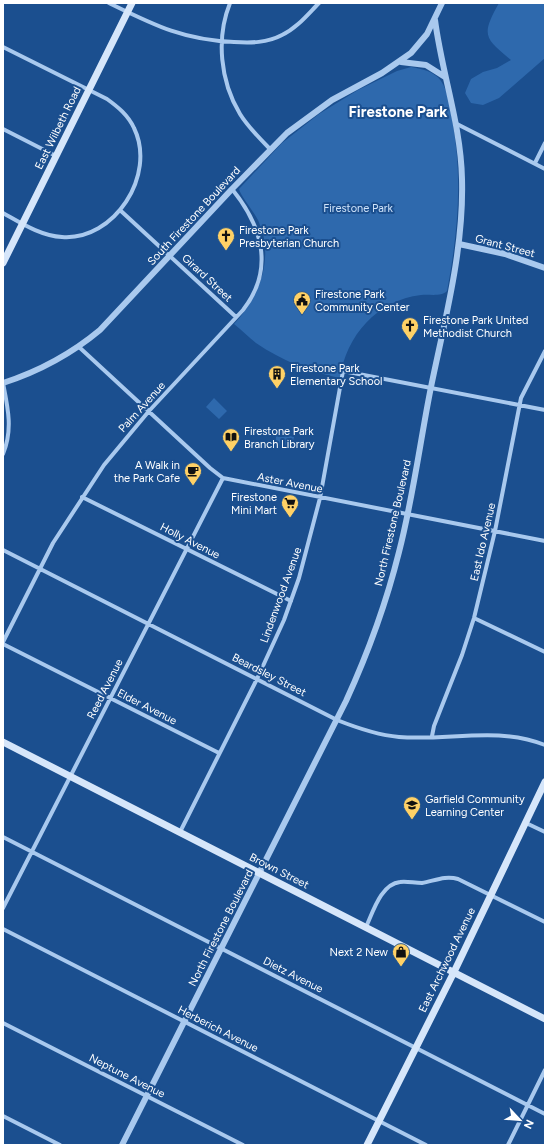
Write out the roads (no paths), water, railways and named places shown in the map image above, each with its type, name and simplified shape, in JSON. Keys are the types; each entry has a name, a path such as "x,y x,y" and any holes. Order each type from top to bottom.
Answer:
{"main road":[{"name":"East Wilbeth Road","path":"3,263 132,3"},
{"name":"Brown Street","path":"3,742 545,1019"},
{"name":"East Archwood Avenue","path":"367,1145 454,972 545,782"}],"street":[{"path":"109,3 165,30 185,36 221,41 255,42 272,39 293,28 319,3"},
{"path":"230,3 221,41 226,80 233,100 246,123 270,149"},
{"name":"South Firestone Boulevard","path":"3,383 43,368 79,347 112,320 270,149 296,126 332,100 401,62 420,44 435,20 442,3"},
{"name":"North Firestone Boulevard","path":"122,1145 337,720 360,670 376,628 399,552 459,244 463,193 457,124 445,77 435,20"},
{"path":"3,47 89,90 118,107 131,123 138,137 139,147 139,169 131,193 121,211 100,228 89,234 74,237 53,236 23,224 3,213"},
{"path":"401,62 426,65 445,77"},
{"path":"457,124 545,169"},
{"path":"3,129 56,156"},
{"path":"535,163 545,143"},
{"name":"Palm Avenue","path":"3,643 40,569 82,497 104,464 149,411 246,306 256,288 260,273 261,252 258,232 245,205 232,189"},
{"name":"Girard Street","path":"121,211 236,317"},
{"name":"Grant Street","path":"459,244 505,254 545,268"},
{"name":"Aster Avenue","path":"79,347 210,468 223,478 545,541"},
{"name":"East Ido Avenue","path":"432,736 434,726 456,672 474,618 495,531 520,405 525,391 545,351"},
{"name":"Lindenwood Avenue","path":"180,832 258,679 291,601 306,555 320,498 343,371 431,388"},
{"path":"3,383 8,411 9,429 3,454"},
{"path":"431,388 545,410"},
{"name":"Reed Avenue","path":"3,908 223,478"},
{"name":"Holly Avenue","path":"82,497 291,601"},
{"name":"Beardsley Street","path":"3,550 337,720 380,734 400,737 493,734 519,737 545,745"},
{"path":"474,618 545,652"},
{"name":"Elder Avenue","path":"3,643 110,699 219,753"},
{"path":"526,823 545,832"},
{"name":"Dietz Avenue","path":"3,837 545,1114"},
{"path":"366,927 384,891 391,885 400,882 421,883 448,877 456,878 491,894 545,922"},
{"name":"Herberich Avenue","path":"3,929 426,1145"},
{"name":"Neptune Avenue","path":"3,1023 243,1145"},
{"path":"508,1145 545,1070"},
{"path":"3,1116 60,1145"}],"place":[{"name":"Firestone Park Presbyterian Church","path":"226,251"},
{"name":"Firestone Park Community Center","path":"302,315"},
{"name":"Firestone Park United Methodist Church","path":"410,341"},
{"name":"Firestone Park Elementary School","path":"277,389"},
{"name":"Firestone Park Branch Library","path":"231,452"},
{"name":"A Walk in the Park Cafe","path":"193,486"},
{"name":"Firestone Mini Mart","path":"290,518"},
{"name":"Garfield Community Learning Center","path":"412,820"},
{"name":"Next 2 New","path":"401,967"}],"district":[{"name":"Firestone Park","path":"398,112"}]}
